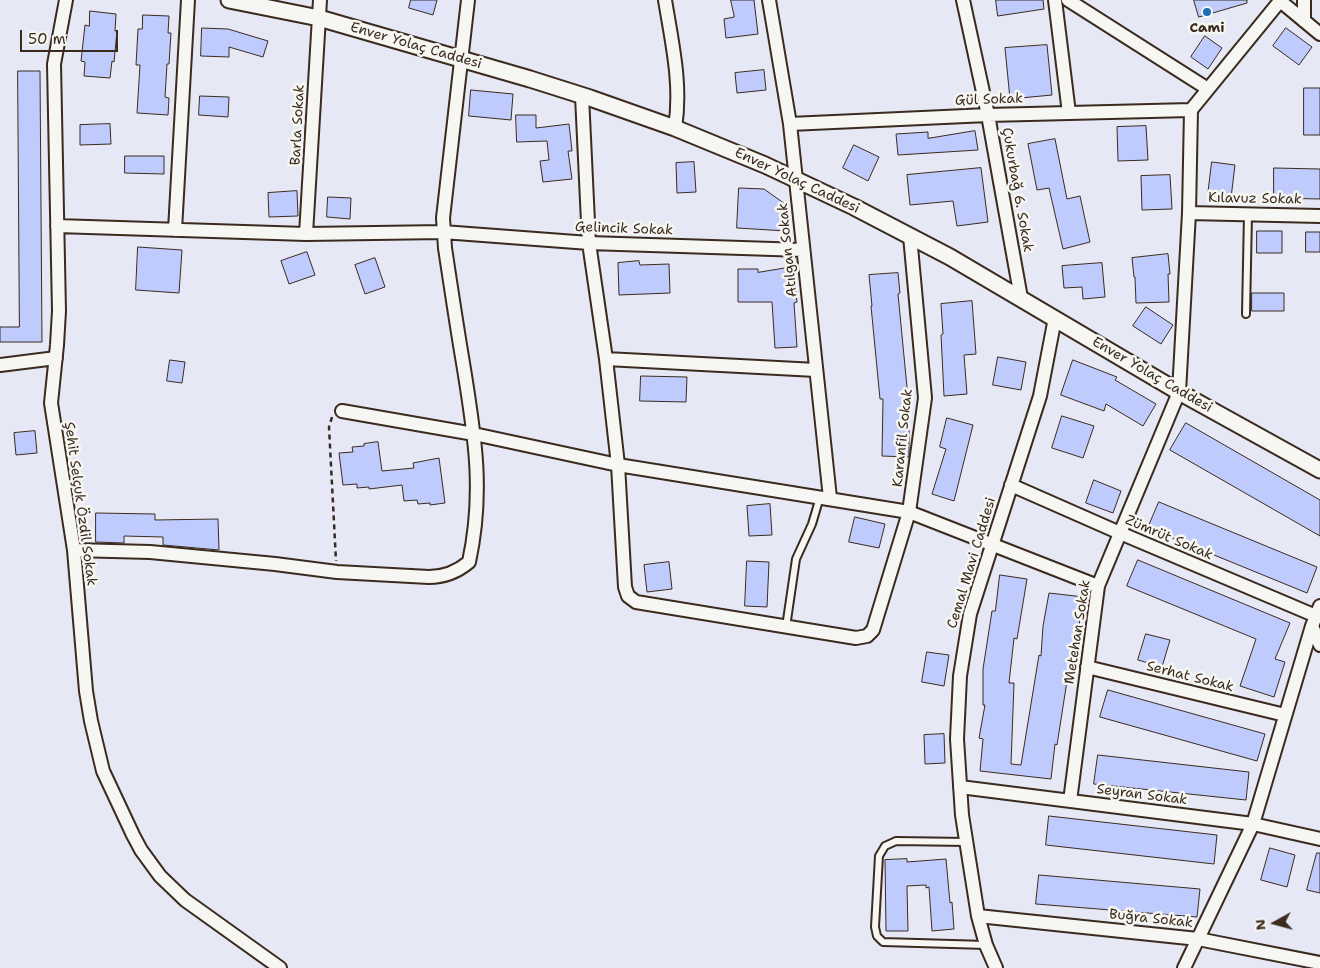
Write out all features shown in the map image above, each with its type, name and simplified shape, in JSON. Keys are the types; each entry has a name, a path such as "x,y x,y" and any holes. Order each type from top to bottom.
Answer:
{"street":[{"name":"Şehit Selçuk Özdil Sokak","path":"66,0 54,64 59,311 51,403 74,550 86,691 91,721 103,771 133,835 150,863 172,889 185,900 280,968"},
{"path":"175,230 188,0"},
{"name":"Enver Yolaç Caddesi","path":"229,0 319,18 582,96 675,128 765,165 910,236 1021,298 1180,392 1320,470"},
{"name":"Barla Sokak","path":"306,234 320,0"},
{"path":"74,550 150,552 337,572 438,577 456,572 469,562 477,514 478,487 474,434 443,232 443,203 468,0"},
{"path":"665,0 678,81 675,128"},
{"name":"Atılgan Sokak","path":"769,0 790,124 816,370 825,498"},
{"name":"Çukurbağ 6. Sokak","path":"963,0 988,115 1021,298"},
{"path":"1055,0 1069,112"},
{"path":"1068,0 1208,89"},
{"path":"1304,0 1304,21"},
{"path":"1180,392 1189,213 1191,110 1280,1 1320,34"},
{"path":"582,96 590,243 618,465 625,587 628,596 642,604 786,627"},
{"name":"Gül Sokak","path":"790,124 1069,112 1191,110"},
{"name":"Kılavuz Sokak","path":"1189,213 1320,216"},
{"name":"Gelincik Sokak","path":"57,226 306,234 443,232 590,243 803,250"},
{"name":"Karanfil Sokak","path":"786,627 856,638 867,636 875,627 910,512 925,398 910,236"},
{"name":"Cemal Mavi Caddesi","path":"996,968 986,944 978,916 972,884 960,787 957,740 958,708 964,645 970,614 1040,396 1055,318"},
{"path":"0,365 56,358"},
{"path":"606,359 816,370"},
{"name":"Metehan Sokak","path":"1070,801 1098,586 1180,392"},
{"path":"342,411 474,434 618,465 910,512 1098,586"},
{"name":"Zümrüt Sokak","path":"1011,485 1316,616"},
{"path":"1316,616 1320,645"},
{"path":"1184,968 1253,824 1316,616"},
{"name":"Serhat Sokak","path":"1087,667 1285,716"},
{"name":"Seyran Sokak","path":"960,787 1253,824 1320,839"},
{"name":"Buğra Sokak","path":"978,916 1198,939 1320,963"}],"lane":[{"path":"1246,314 1248,214"},
{"path":"786,627 796,559 825,498"},
{"path":"967,842 896,841 885,846 879,856 876,931 883,942 986,944"}],"path":[{"path":"337,572 329,427 332,418 342,411"}],"building":[{"path":"411,0 437,0 433,15 409,8"},
{"path":"731,0 754,0 758,34 726,38 724,19 734,17"},
{"path":"996,0 1043,0 1044,9 998,16"},
{"name":"Cami","path":"1194,0 1247,0 1247,3 1199,17"},
{"path":"90,11 116,14 115,31 117,31 114,62 112,61 110,78 84,76 85,62 81,61 85,25 89,26"},
{"path":"143,15 169,16 168,33 171,33 165,97 169,98 168,115 137,113 140,65 136,65 138,29 142,29"},
{"path":"202,28 228,29 268,41 263,57 229,47 229,57 201,56"},
{"path":"1286,28 1312,47 1299,65 1273,46"},
{"path":"1205,36 1222,48 1208,69 1191,57"},
{"path":"1047,45 1052,95 1010,99 1005,48"},
{"path":"764,70 766,90 737,93 735,73"},
{"path":"18,71 40,71 42,342 0,342 0,327 19,327"},
{"path":"1304,88 1320,88 1320,135 1304,135"},
{"path":"471,90 513,94 511,120 469,116"},
{"path":"200,96 229,97 228,117 199,115"},
{"path":"516,115 536,115 536,128 569,124 572,151 568,151 572,179 543,182 540,161 549,160 547,141 517,142"},
{"path":"110,124 111,144 80,145 80,125"},
{"path":"1146,126 1148,160 1118,161 1117,127"},
{"path":"975,131 978,150 898,155 896,134 928,132 928,138"},
{"path":"1055,139 1067,199 1080,196 1090,242 1063,249 1049,188 1037,190 1028,144"},
{"path":"854,145 879,157 868,181 843,168"},
{"path":"125,156 164,156 164,174 125,173"},
{"path":"694,162 696,192 677,193 676,163"},
{"path":"1212,162 1235,165 1231,198 1208,195"},
{"path":"981,168 988,222 957,226 953,201 910,205 907,175"},
{"path":"1274,168 1320,169 1320,199 1274,198"},
{"path":"1170,175 1172,209 1142,210 1141,176"},
{"path":"739,188 764,189 788,206 786,231 737,228"},
{"path":"297,191 298,216 269,217 268,193"},
{"path":"328,197 351,198 350,219 327,217"},
{"path":"1257,231 1282,231 1282,253 1257,253"},
{"path":"1306,232 1320,232 1320,252 1306,252"},
{"path":"138,247 182,250 179,293 136,290"},
{"path":"307,252 315,275 289,284 281,261"},
{"path":"1168,254 1170,274 1168,274 1169,302 1136,303 1132,258"},
{"path":"375,258 385,287 365,294 355,265"},
{"path":"639,261 640,265 669,264 670,293 619,295 618,263"},
{"path":"1102,263 1105,297 1083,299 1082,287 1064,288 1062,266"},
{"path":"793,267 797,302 794,303 797,347 775,348 772,302 738,302 738,269 758,269 758,272"},
{"path":"898,273 900,293 898,294 909,408 909,457 882,456 883,399 880,399 869,275"},
{"path":"1252,293 1284,293 1284,311 1252,311"},
{"path":"972,301 976,354 964,355 967,394 944,396 941,304"},
{"path":"1146,307 1173,325 1161,344 1133,326"},
{"path":"998,357 1026,362 1021,390 993,385"},
{"path":"170,360 185,362 182,383 167,381"},
{"path":"1073,360 1117,377 1115,380 1156,404 1143,426 1106,404 1104,411 1061,395"},
{"path":"641,376 687,377 686,402 640,401"},
{"path":"1062,416 1094,426 1083,458 1052,448"},
{"path":"947,418 973,425 954,501 932,494 946,449 940,447"},
{"path":"1186,423 1320,500 1320,536 1170,450"},
{"path":"35,431 37,453 16,455 14,433"},
{"path":"378,442 382,471 414,468 413,463 439,458 445,503 430,505 430,503 418,504 417,500 404,501 402,485 369,489 369,487 357,488 357,484 343,485 339,453 353,452 352,447"},
{"path":"1094,480 1121,491 1113,513 1086,503"},
{"path":"1159,502 1317,567 1307,593 1148,528"},
{"path":"770,504 772,535 749,536 747,506"},
{"path":"96,513 155,514 155,520 218,519 219,550 163,545 163,537 124,536 124,543 96,542"},
{"path":"855,517 885,524 879,548 849,542"},
{"path":"1138,560 1290,623 1275,659 1285,662 1274,697 1240,686 1256,639 1127,586"},
{"path":"747,561 769,562 767,607 745,606"},
{"path":"669,562 672,589 647,592 644,565"},
{"path":"1000,575 1027,579 1017,639 1014,638 1009,683 1014,683 1011,764 1021,765 1039,655 1041,656 1043,626 1049,593 1084,597 1077,649 1073,649 1070,681 1067,681 1057,745 1055,744 1051,779 980,771 983,739 979,738 985,705 983,705 983,669"},
{"path":"1146,634 1170,640 1162,667 1138,660"},
{"path":"927,652 949,655 944,686 922,682"},
{"path":"1108,690 1265,734 1257,761 1100,717"},
{"path":"944,734 945,763 925,764 924,735"},
{"path":"1098,755 1249,772 1246,800 1094,784"},
{"path":"1049,816 1217,835 1214,864 1046,845"},
{"path":"1270,848 1295,855 1287,887 1261,880"},
{"path":"1317,853 1320,853 1320,893 1307,890"},
{"path":"907,859 907,862 946,859 954,929 932,931 929,887 926,888 926,885 907,886 908,931 886,931 885,860"},
{"path":"1039,875 1200,889 1197,917 1036,904"}],"place":[{"name":"Cami","path":"1207,12"}]}
